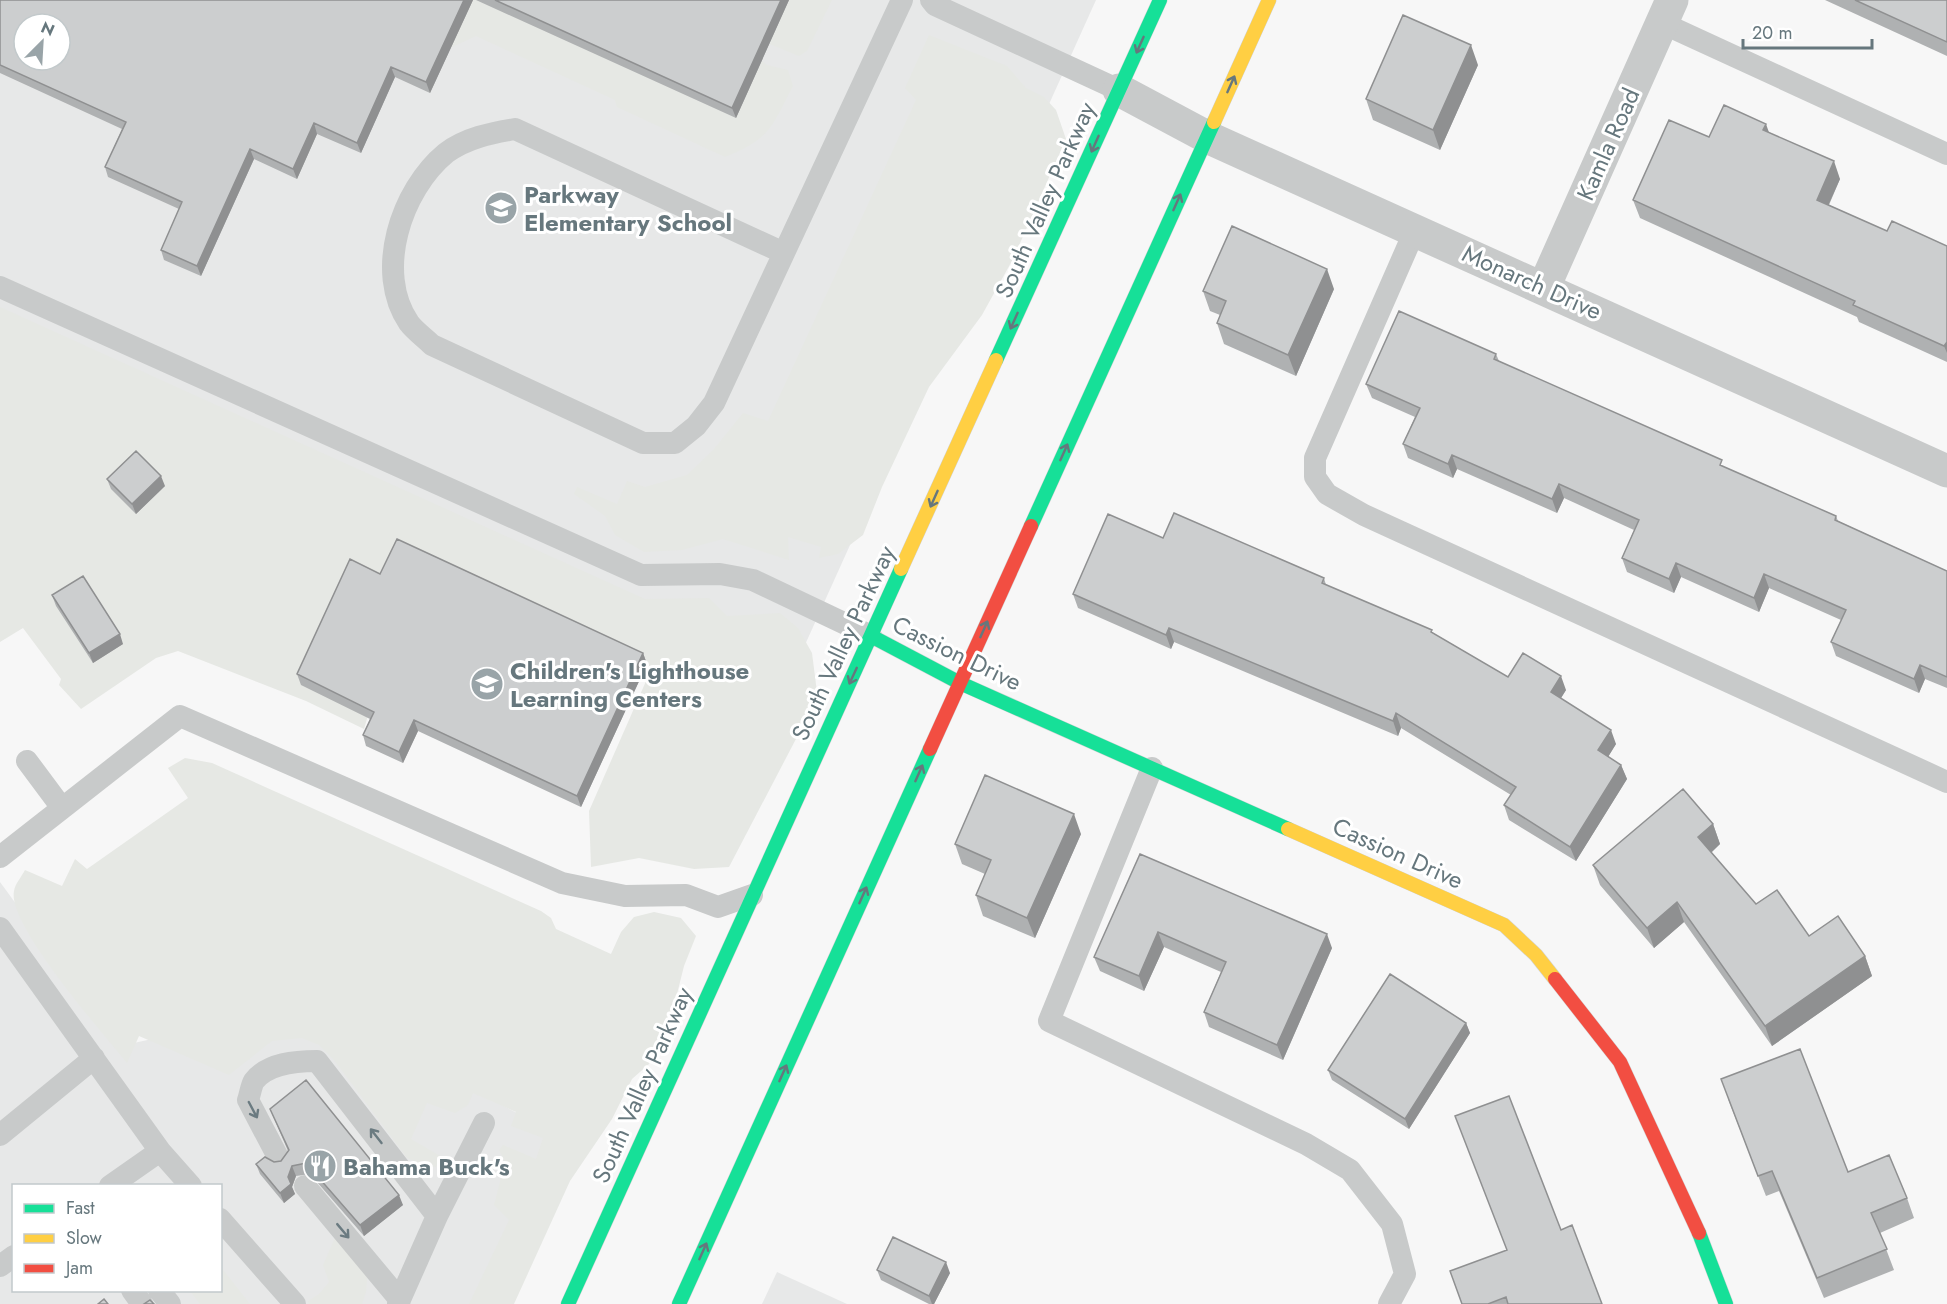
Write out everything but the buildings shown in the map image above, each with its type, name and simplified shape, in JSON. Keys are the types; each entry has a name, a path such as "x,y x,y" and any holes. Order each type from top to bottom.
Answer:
{"main road":[{"name":"South Valley Parkway","path":"568,1304 1160,0"},
{"path":"679,1304 1269,0"},
{"name":"Cassion Drive","path":"871,636 960,683 1504,925 1528,947 1620,1062 1694,1220 1726,1304"}],"street":[{"name":"Kamla Road","path":"1544,287 1667,11"},
{"name":"Monarch Drive","path":"1119,90 1207,137 1544,287 1947,471"}],"lane":[{"path":"784,253 514,129 482,134 447,153 419,184 404,212 395,251 395,289 409,323 432,345 643,443 675,443 696,426 714,403 784,253 902,0"},
{"path":"931,0 935,5 1119,90"},
{"path":"1667,11 1947,154"},
{"path":"1415,230 1315,458 1315,477 1328,494 1364,515 1947,782"},
{"path":"0,287 641,575 720,574 753,580 871,636"},
{"path":"0,857 180,716 562,883 625,896 687,895 718,907 752,895"},
{"path":"27,761 62,808"},
{"path":"1152,768 1049,1021 1306,1144 1350,1170 1392,1224 1405,1274 1389,1304"},
{"path":"0,928 160,1151 190,1184"},
{"path":"0,1135 94,1058"},
{"path":"279,1159 248,1100 254,1082 270,1070 291,1061 317,1061 437,1216"},
{"path":"305,1186 399,1302 437,1216 484,1123"},
{"path":"111,1184 160,1151"},
{"path":"222,1221 295,1304"},
{"path":"161,1292 170,1304"}],"shaded area":[{"name":"Parkway Elementary School","path":"0,0 1096,0 776,709 0,357"},
{"path":"325,0 832,0 807,51 799,56 767,43 759,58 767,65 788,70 793,86 768,130 752,144 725,157 617,107 615,100 476,36 435,55"},
{"path":"929,35 1007,66 1026,88 1044,97 1056,110 1066,139 1013,259 982,315 929,387 882,487 863,535 838,554 819,558 821,547 788,537 789,560 723,539 682,550 644,552 615,535 605,516 574,494 577,487 617,504 627,481 645,487 687,475 714,449 743,413 768,421 916,100 905,88"},
{"path":"0,307 645,599 709,598 727,616 780,613 798,628 812,653 817,692 797,737 729,867 694,869 639,858 591,867 589,811 650,672 413,562 364,729 306,701 178,651 156,658 81,709 59,685 61,679 23,628 0,642"},
{"path":"185,758 212,763 541,911 551,918 556,929 611,954 621,932 634,917 654,912 681,918 696,936 684,966 672,1014 649,1064 632,1079 612,1119 570,1181 514,1304 469,1304 509,1220 494,1205 505,1162 499,1150 503,1145 536,1159 543,1138 511,1126 516,1112 473,1093 468,1105 455,1113 427,1103 411,1139 442,1157 436,1167 407,1158 334,1060 319,1045 302,1038 272,1041 229,1075 139,1036 127,1063 59,979 25,928 16,907 14,891 25,870 62,886 75,859 87,869 188,798 168,768"},
{"path":"0,882 120,1046 312,1004 564,1138 493,1304 0,1304"},
{"path":"337,1233 369,1256 366,1292 362,1304 309,1304 308,1301 319,1294 329,1282 323,1265"},
{"path":"222,1269 250,1304 200,1304 191,1292 222,1292"},
{"path":"777,1272 847,1304 762,1304"}],"traffic: fast":[{"path":"996,360 1160,0"},
{"path":"1031,526 1214,122"},
{"path":"568,1304 901,569"},
{"path":"871,636 960,683 1288,829"},
{"path":"679,1304 930,749"},
{"path":"1699,1233 1726,1304"}],"traffic: slow":[{"path":"1214,122 1269,0"},
{"path":"901,569 996,360"},
{"path":"1288,829 1504,925 1536,955 1555,979"}],"traffic: jam":[{"path":"930,749 1031,526"},
{"path":"1555,979 1620,1062 1699,1233"}],"place":[{"name":"Parkway Elementary School","path":"501,208"},
{"name":"Children's Lighthouse Learning Centers","path":"487,684"},
{"name":"Bahama Buck's","path":"320,1166"}]}
